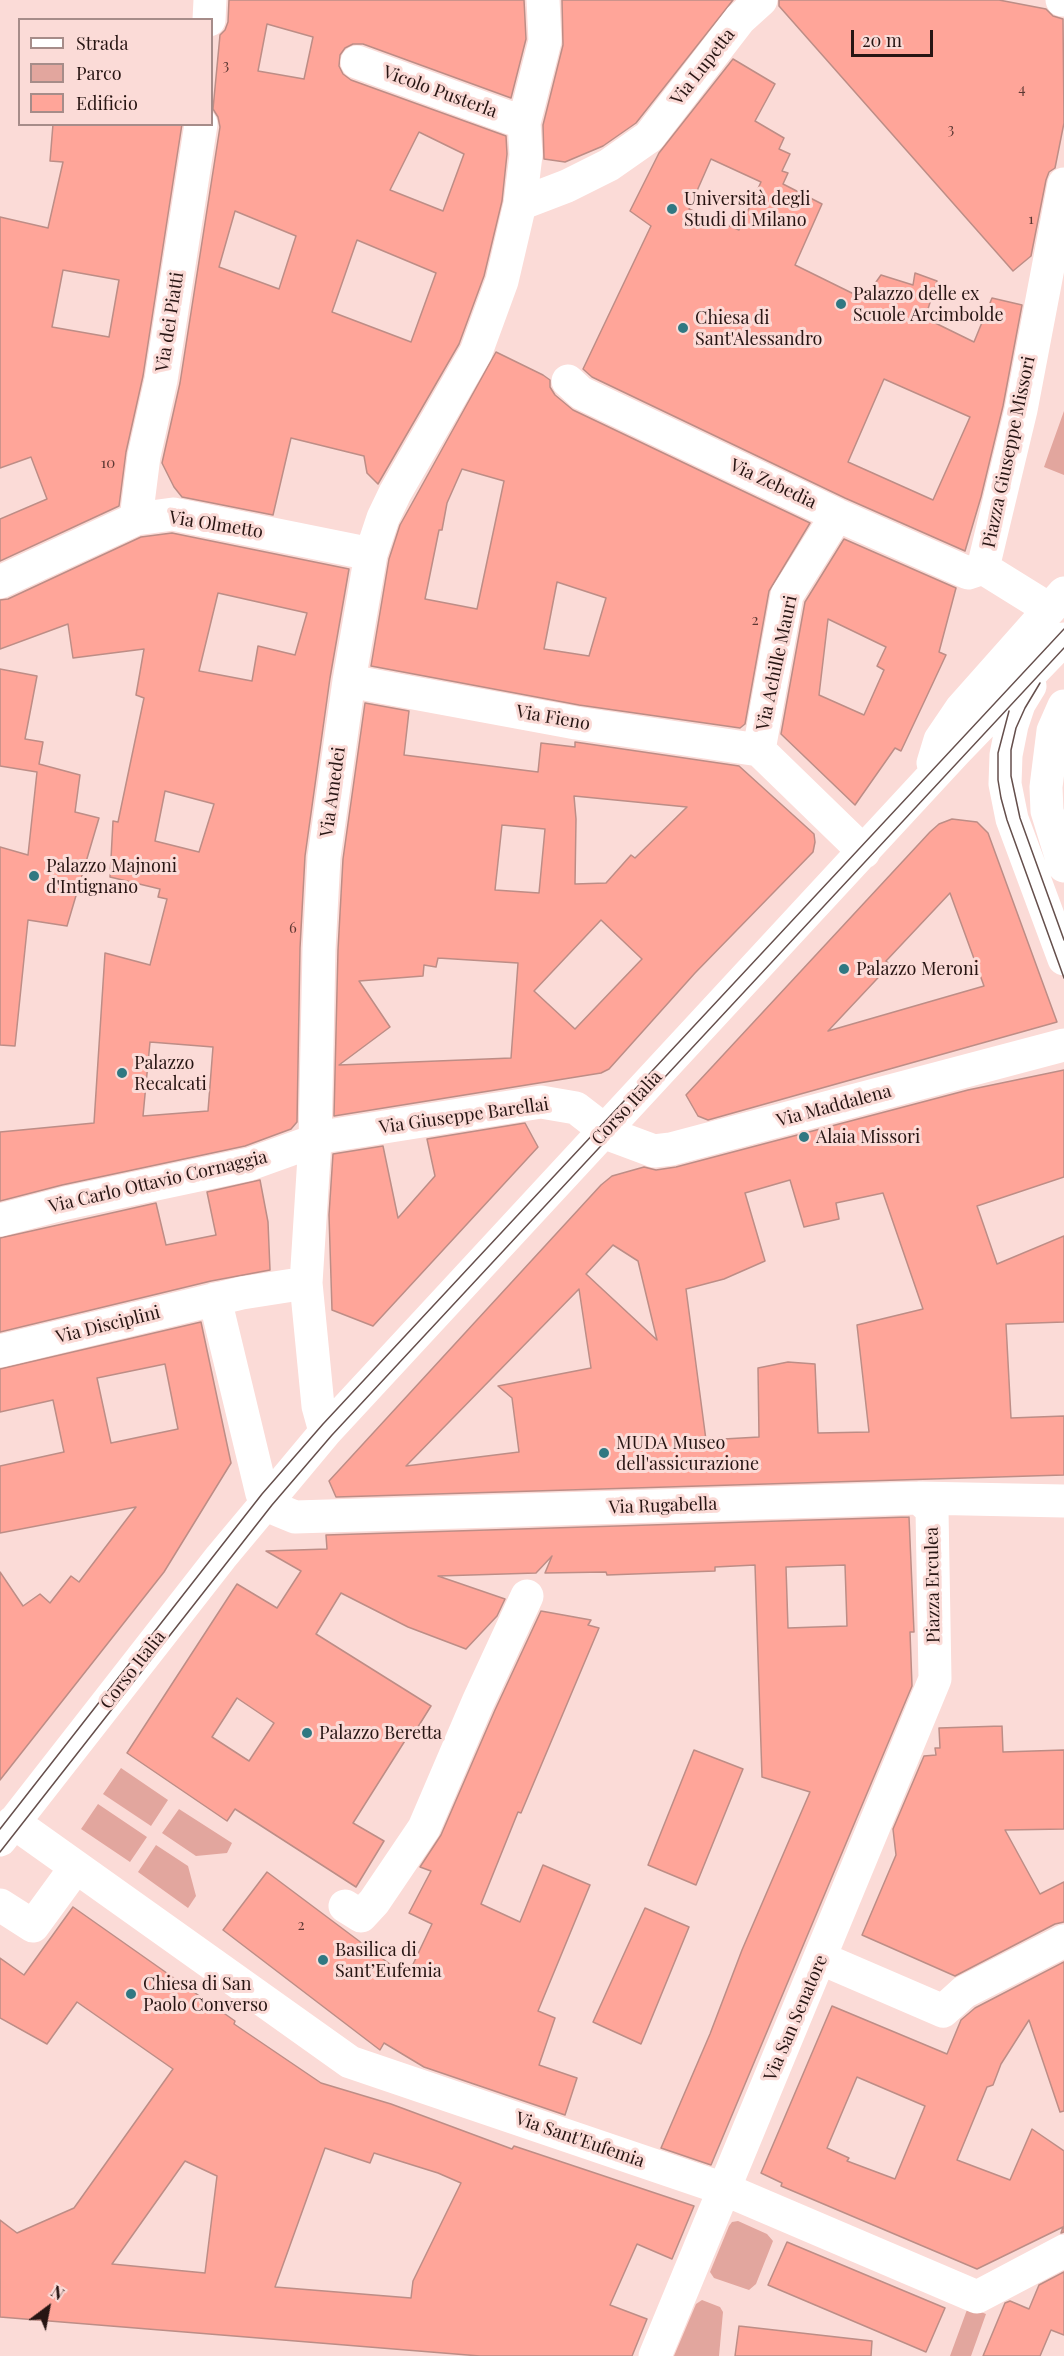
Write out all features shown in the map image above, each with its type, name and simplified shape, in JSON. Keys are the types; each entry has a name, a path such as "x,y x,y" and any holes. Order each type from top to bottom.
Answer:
{"street":[{"path":"209,18 210,0"},
{"name":"Via Amedei","path":"327,1430 318,1406 306,1283 315,1141 319,949 324,857 349,681 371,554 383,518 394,494 476,352 502,281 520,204 526,155 524,123 545,41 543,0"},
{"name":"Via Lupetta","path":"520,204 567,186 609,165 649,137 740,19 761,0"},
{"name":"Vicolo Pusterla","path":"357,62 524,123"},
{"name":"Via dei Piatti","path":"136,519 144,456 161,380 201,126"},
{"name":"Piazza Giuseppe Missori","path":"926,785 940,740 961,709 1057,601 983,568 1021,410 1064,184"},
{"name":"Via Zebedia","path":"568,381 581,393 837,515 968,573 983,568"},
{"name":"Via Olmetto","path":"0,582 136,519 173,514 371,554"},
{"name":"Via Achille Mauri","path":"837,515 788,595 759,750 864,852"},
{"path":"926,785 1055,649"},
{"path":"1055,649 1018,704 1006,755 1005,784 1012,819 1064,959"},
{"name":"Via Fieno","path":"349,681 576,723 759,750"},
{"path":"955,752 1035,712 1064,686"},
{"path":"1064,706 1053,731 1046,787 1047,811 1064,866"},
{"name":"Corso Italia","path":"7,1831 267,1500 327,1430 926,785"},
{"name":"Via Maddalena","path":"607,1130 611,1135 654,1151 671,1149 1064,1045"},
{"name":"Via Giuseppe Barellai","path":"315,1141 328,1136 541,1102 576,1108 607,1130"},
{"name":"Via Carlo Ottavio Cornaggia","path":"0,1220 66,1203 249,1164 315,1141"},
{"name":"Via Disciplini","path":"0,1351 215,1299 306,1283"},
{"path":"215,1299 255,1470 262,1494 267,1500"},
{"name":"Via Rugabella","path":"267,1500 278,1510 295,1517 919,1498 1064,1501"},
{"name":"Piazza Erculea","path":"919,1498 932,1510 935,1679"},
{"path":"345,1906 361,1916 374,1902 424,1828 527,1596"},
{"name":"Via San Senatore","path":"655,2356 935,1679"},
{"name":"Via Sant'Eufemia","path":"7,1831 76,1867 350,2062 724,2189 977,2296 1064,2251"},
{"path":"0,1905 33,1926 76,1867"},
{"path":"820,1958 943,2011 964,1992 1064,1941"}],"green space":[{"path":"1064,411 1064,475 1044,467"},
{"path":"121,1768 168,1800 151,1826 103,1794"},
{"path":"98,1804 147,1837 130,1862 81,1829"},
{"path":"179,1809 232,1843 227,1853 196,1856 162,1833"},
{"path":"156,1845 188,1866 196,1896 188,1908 138,1872"},
{"path":"738,2221 767,2234 773,2241 756,2284 749,2290 714,2278 710,2272 729,2226 732,2222"},
{"path":"702,2300 720,2307 723,2312 719,2356 674,2356 696,2304"},
{"path":"968,2307 986,2314 971,2356 950,2356"}],"building":[{"path":"229,0 524,0 526,39 511,98 363,44 353,44 345,48 340,55 339,66 343,74 351,80 506,136 507,154 502,201 484,276 459,344 378,484 367,473 364,456 291,438 273,515 182,497 174,487 162,463 180,383 220,127 213,109 220,35 228,22","holes":["267,24 313,37 304,79 258,71","419,132 464,154 443,211 390,190","235,211 296,236 279,289 219,267","357,240 436,273 411,342 332,312"]},
{"path":"562,0 733,0 636,123 603,146 565,162 544,159 543,125 563,45"},
{"path":"779,0 999,0 1046,9 1053,16 1063,19 1064,123 1055,168 1049,172 1046,180 1031,256 1013,271 779,6"},
{"name":"Palazzo delle ex Scuole Arcimbolde","path":"733,59 775,84 755,121 784,138 779,149 790,154 782,171 788,173 783,184 822,204 795,265 864,299 881,275 913,285 915,273 937,281 925,318 974,342 992,298 1022,305 1003,406 965,551 845,498 592,377 583,369 651,226 630,211 659,153","holes":["711,159 761,182 739,230 689,209","884,379 970,417 933,500 848,462"]},
{"path":"53,126 182,126 143,376 126,452 119,506 0,561 0,519 47,499 31,457 0,468 0,217 48,228 63,162 50,161","holes":["63,270 119,280 109,337 52,327"]},
{"path":"496,352 550,380 550,387 555,395 573,410 810,523 769,591 745,724 740,728 579,705 371,666 389,559 400,525","holes":["462,469 504,481 477,609 425,599 439,530 442,530 447,503","557,582 606,598 589,656 544,649"]},
{"path":"172,533 349,569 330,678 305,856 300,948 297,1122 291,1129 245,1146 62,1185 0,1201 0,1132 94,1123 105,953 150,965 167,899 158,897 160,889 110,877 113,821 118,822 144,698 136,695 144,649 73,658 68,624 0,649 0,600 8,599 141,537","holes":["218,593 307,613 295,655 258,646 252,681 199,671","165,791 214,804 199,852 155,841","150,1042 213,1047 208,1111 143,1116"]},
{"path":"844,539 956,588 939,652 946,655 901,751 895,748 855,805 781,734 805,602","holes":["828,619 886,647 877,666 884,670 864,715 819,695"]},
{"path":"0,669 37,676 25,739 43,742 39,764 80,775 75,812 99,818 67,926 28,920 15,1046 0,1045 0,847 28,855 37,772 0,766"},
{"path":"365,703 409,711 404,755 538,772 541,743 575,747 575,742 739,766 814,834 815,842 813,852 695,973 609,1069 601,1073 334,1116 338,950 343,859","holes":["574,796 687,807 635,858 631,855 606,883 575,884","502,825 545,829 539,893 495,890","601,920 642,959 575,1029 534,991","438,958 518,963 511,1058 339,1065 390,1027 359,981 423,976 424,965 436,967"]},
{"name":"Palazzo Meroni","path":"952,819 977,822 988,833 1057,1022 708,1120 698,1116 686,1095 939,824","holes":["950,893 984,986 828,1031 890,965 886,961"]},
{"path":"1064,1070 1064,1177 977,1206 997,1264 1064,1236 1064,1322 1006,1324 1011,1418 1064,1416 1064,1475 336,1497 329,1481 601,1185 612,1176 644,1167 656,1170 676,1167 968,1090","holes":["790,1180 804,1227 839,1219 836,1203 883,1193 923,1309 857,1325 869,1432 818,1433 815,1364 788,1362 758,1368 759,1437 706,1440 686,1289 724,1279 765,1261 745,1193","613,1245 638,1261 657,1340 586,1274","579,1289 591,1368 498,1386 512,1398 519,1452 406,1466"]},
{"path":"525,1123 538,1147 373,1326 332,1310 329,1215 333,1154 383,1146 398,1218 435,1176 427,1139"},
{"path":"260,1180 268,1222 270,1270 211,1281 0,1332 0,1238 156,1203 166,1245 216,1235 207,1192"},
{"path":"201,1322 231,1463 164,1572 0,1780 0,1572 23,1606 40,1594 50,1603 71,1576 79,1582 136,1507 0,1533 0,1466 64,1452 53,1400 0,1412 0,1369","holes":["165,1364 178,1429 111,1443 97,1378"]},
{"path":"909,1517 914,1632 910,1632 912,1686 711,2165 661,2148 810,1792 762,1777 755,1565 715,1567 715,1571 607,1575 606,1572 545,1573 552,1556 536,1573 438,1576 505,1599 497,1616 466,1649 408,1627 341,1593 316,1634 431,1706 416,1730 413,1728 353,1823 384,1841 356,1887 235,1809 227,1821 127,1753 237,1584 277,1608 301,1571 266,1551 327,1549 326,1535","holes":["845,1565 847,1626 788,1628 786,1567","237,1698 274,1723 249,1761 212,1737"]},
{"path":"541,1611 591,1620 588,1625 599,1628 521,1813 518,1812 481,1904 520,1922 543,1865 590,1885 538,2011 555,2018 539,2065 577,2078 565,2115 424,2067 384,2043 380,2050 223,1930 267,1872 407,1977 432,1924 409,1913 431,1871 420,1867 441,1835"},
{"path":"1002,1726 1003,1752 1064,1750 1064,1829 1005,1830 1040,1894 1064,1882 1064,1922 1055,1924 955,1976 862,1935 896,1855 893,1829 924,1756 936,1755 935,1748 940,1748 939,1728"},
{"path":"694,1750 743,1769 696,1885 648,1865"},
{"path":"73,1907 235,2021 234,2024 321,2083 391,2104 512,2149 514,2146 694,2206 672,2259 637,2244 610,2305 647,2319 632,2356 480,2356 0,2317 0,2220 17,2233 74,2208 173,2069 77,2002 47,2044 0,2018 0,1958 24,1975","holes":["325,2148 370,2163 374,2153 438,2173 461,2183 413,2281 411,2298 275,2287","185,2161 217,2176 205,2273 112,2264"]},
{"path":"645,1908 689,1927 641,2044 593,2022"},
{"path":"1064,1962 1064,2111 1060,2112 1029,2020 1001,2064 993,2085 987,2087 957,2160 1010,2180 1032,2129 1064,2151 1064,2232 1061,2233 1063,2227 977,2269 781,2186 782,2183 761,2173 832,2006 947,2054 961,2020 975,2008","holes":["857,2077 925,2106 895,2179 847,2161 849,2158 827,2148"]},
{"path":"787,2242 945,2308 926,2352 768,2285"},
{"path":"1064,2272 1064,2335 1051,2330 1040,2356 983,2356 1005,2303 1010,2301 1029,2309 1039,2285"},
{"path":"739,2326 872,2341 871,2356 735,2356"}],"tram line":[{"path":"0,1829 262,1494 323,1424 1064,629"},
{"path":"0,1852 272,1505 332,1435 1064,648"},
{"path":"1040,683 1016,728 1011,750 1011,776 1020,818 1064,940"},
{"path":"1009,711 998,753 1001,798 1064,978"}],"place":[{"name":"Università degli Studi di Milano","path":"672,209"},
{"name":"Palazzo delle ex Scuole Arcimbolde","path":"841,304"},
{"name":"Chiesa di Sant'Alessandro","path":"683,328"},
{"name":"Palazzo Majnoni d'Intignano","path":"34,876"},
{"name":"Palazzo Meroni","path":"844,969"},
{"name":"Palazzo Recalcati","path":"122,1073"},
{"name":"Alaia Missori","path":"804,1137"},
{"name":"MUDA Museo dell'assicurazione","path":"604,1453"},
{"name":"Palazzo Beretta","path":"307,1733"},
{"name":"Basilica di Sant’Eufemia","path":"323,1960"},
{"name":"Chiesa di San Paolo Converso","path":"131,1994"}]}
